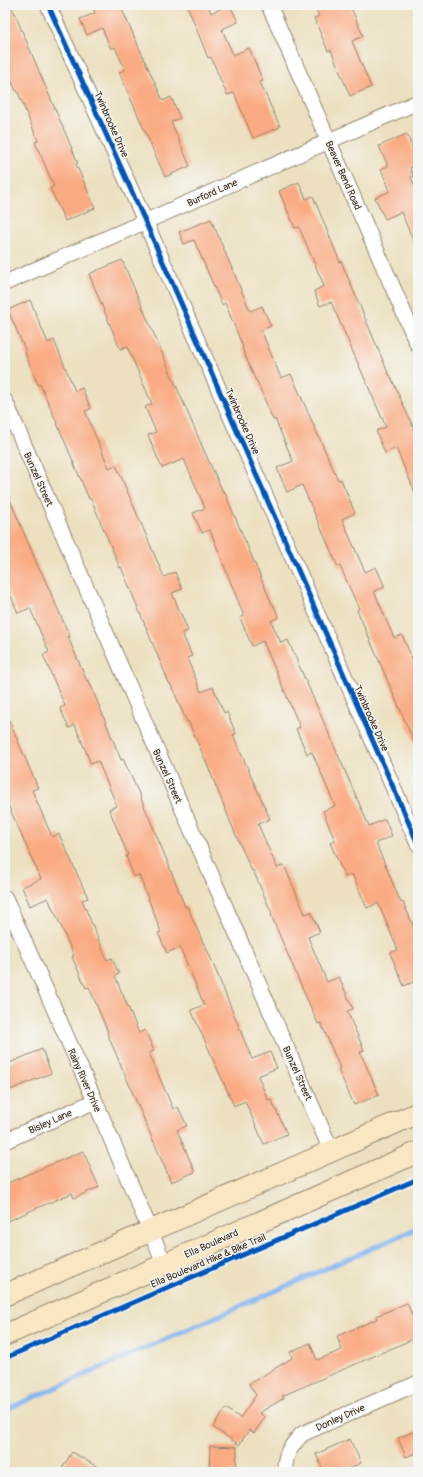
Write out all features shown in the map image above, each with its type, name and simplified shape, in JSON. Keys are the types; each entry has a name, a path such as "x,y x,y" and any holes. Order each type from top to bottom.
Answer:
{"main road":[{"path":"5,1295 418,1112"},
{"name":"Ella Boulevard","path":"5,1335 418,1152"}],"street":[{"name":"Twinbrooke Drive","path":"48,5 145,221 418,844"},
{"name":"Beaver Bend Road","path":"269,5 418,345"},
{"name":"Burford Lane","path":"5,283 418,102"},
{"name":"Bunzel Street","path":"5,401 331,1150"},
{"name":"Rainy River Drive","path":"5,898 95,1101 164,1264"},
{"name":"Bisley Lane","path":"5,1141 95,1101"},
{"name":"Donley Drive","path":"285,1472 284,1460 292,1444 302,1434 418,1384"}],"building":[{"path":"5,5 11,5 78,163 76,164 95,208 65,221 50,188 54,186 35,142 38,141 17,90 16,91 5,66"},
{"path":"92,5 120,5 163,101 171,97 180,118 171,122 190,166 165,177 119,72 125,70 115,47 111,49 102,28 87,35 80,19 95,13"},
{"path":"187,5 208,5 211,13 230,5 238,22 222,29 233,55 249,48 263,81 260,82 280,127 253,138 234,93 227,95 211,57 208,58"},
{"path":"314,5 350,5 363,36 352,41 371,87 350,96 331,50 328,51 314,18 319,16"},
{"path":"407,134 418,161 418,164 410,168 413,176 411,177 418,194 418,251 401,212 385,219 375,198 390,191 381,169 388,166 379,146"},
{"path":"299,182 306,199 313,196 389,375 418,438 418,499 396,448 385,453 376,431 386,427 331,302 320,306 314,291 324,286 299,227 295,228 279,191"},
{"path":"211,219 250,311 262,306 271,326 261,330 281,378 291,374 338,480 341,479 355,513 342,519 365,572 376,567 385,587 374,591 394,638 402,635 418,672 418,751 357,610 359,609 340,566 338,567 302,485 287,492 277,468 293,461 275,419 273,420 256,381 225,303 222,305 194,240 184,244 179,232"},
{"path":"122,260 206,455 223,492 224,491 272,604 279,617 271,621 281,643 288,640 369,826 385,819 392,836 376,843 401,903 403,902 418,937 418,980 404,986 390,953 398,950 378,903 367,908 352,874 345,877 330,843 335,841 323,811 335,806 312,752 307,754 296,729 300,727 263,641 252,646 240,618 244,616 210,530 202,533 193,513 205,508 184,459 162,468 148,435 156,432 145,407 152,404 127,346 120,349 89,274"},
{"path":"30,300 48,343 54,340 75,391 82,388 91,409 85,411 109,468 116,465 164,577 175,572 182,589 172,593 188,631 182,633 192,656 187,658 201,692 213,687 224,713 227,712 236,734 233,735 270,819 258,824 277,868 284,865 305,914 311,912 320,932 308,937 327,982 339,977 353,1009 347,1011 364,1050 360,1052 379,1095 354,1105 338,1069 340,1068 321,1023 318,1024 253,870 252,871 235,833 205,759 169,683 121,567 120,568 91,499 89,499 40,384 38,385 25,353 26,352 8,310"},
{"path":"5,488 70,637 68,637 87,681 89,681 121,760 123,759 140,796 185,907 187,906 204,945 205,944 252,1059 270,1052 277,1068 258,1076 268,1100 271,1099 287,1134 264,1144 245,1101 234,1106 191,1010 204,1005 180,947 167,953 158,933 161,932 139,875 134,877 126,856 128,855 109,809 117,806 98,761 91,764 75,725 69,728 60,708 65,706 43,655 49,652 30,608 18,613 5,582"},
{"path":"5,711 38,788 32,790 52,837 59,834 88,898 82,900 107,960 112,958 119,974 115,976 139,1033 145,1030 154,1051 149,1053 173,1109 178,1107 187,1126 177,1130 195,1172 171,1182 107,1033 108,1032 89,987 86,988 72,957 74,956 48,898 30,906 22,887 41,879 5,798"},
{"path":"42,1049 51,1073 5,1092 5,1065"},
{"path":"83,1151 99,1187 74,1198 72,1193 5,1222 5,1184"},
{"path":"407,1303 418,1330 418,1337 282,1396 284,1398 259,1413 265,1417 254,1433 249,1430 239,1445 213,1427 226,1408 240,1418 256,1395 249,1384 292,1358 290,1352 310,1343 317,1360 342,1350 337,1336 377,1319 376,1316"},
{"path":"418,1430 418,1452 406,1457 398,1438"},
{"path":"350,1439 361,1463 348,1469 349,1472 324,1472 316,1454"},
{"path":"210,1446 237,1447 236,1472 209,1472"},
{"path":"72,1452 106,1472 60,1472"}],"waterway":[{"path":"5,1410 418,1228"}],"cycle path":[{"path":"48,5 145,221 418,844"},
{"name":"Ella Boulevard Hike & Bike Trail","path":"5,1358 418,1179"}]}
